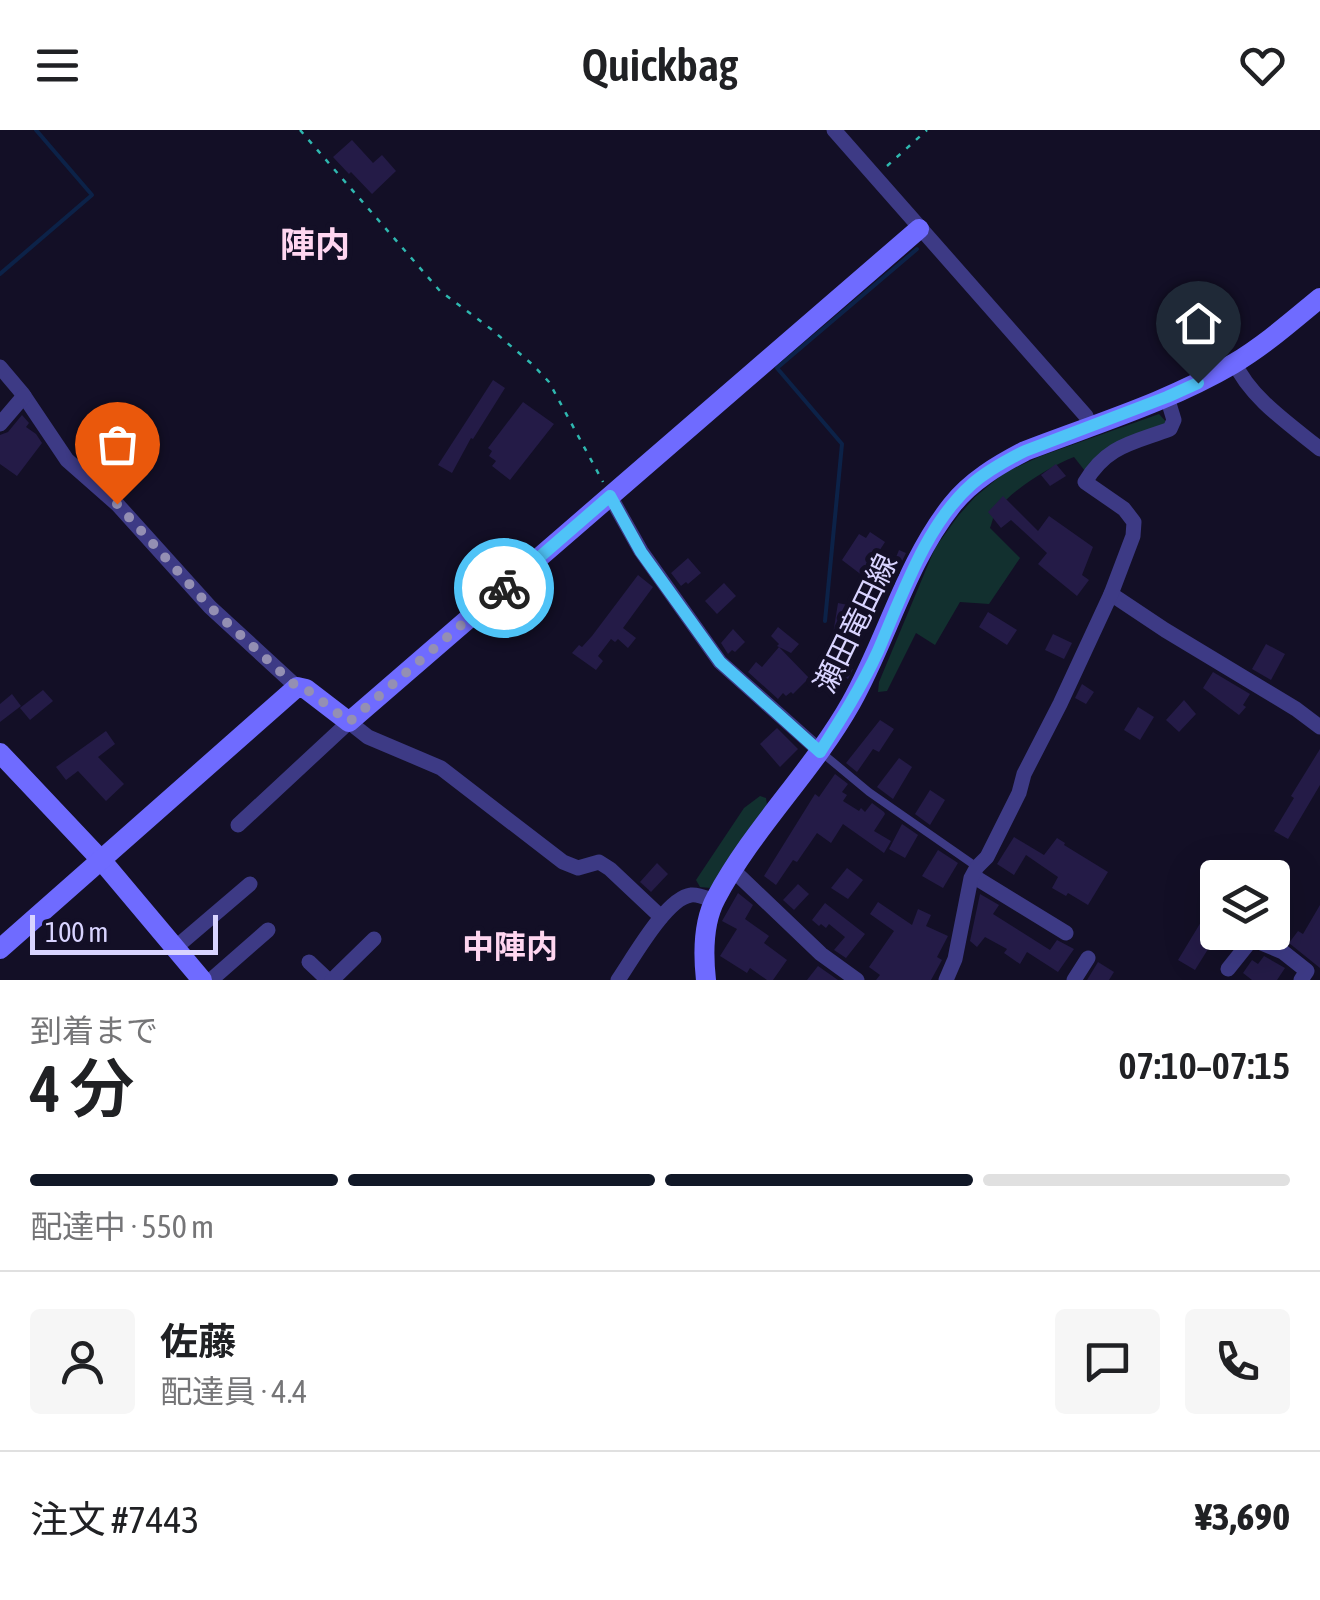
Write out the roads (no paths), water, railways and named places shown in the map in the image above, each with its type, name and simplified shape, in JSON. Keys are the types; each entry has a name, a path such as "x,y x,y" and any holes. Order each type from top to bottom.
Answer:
{"main road":[{"path":"0,949 297,687 306,689 349,722 919,229"},
{"name":"瀬田竜田線","path":"706,980 706,930 714,901 850,704 932,535 952,505 973,483 1025,451 1167,397 1236,363 1320,298"},
{"path":"0,754 102,861 202,980"}],"street":[{"path":"834,130 1086,416 1090,426"},
{"path":"1236,363 1240,375 1270,407 1320,449"},
{"path":"0,367 66,460 117,504 210,607 297,687"},
{"path":"0,424 24,396"},
{"path":"946,980 975,871 987,857 1019,793 1024,774 1111,594 1134,536 1134,522 1124,509 1085,482 1110,452 1170,428 1174,420 1167,397"},
{"path":"610,496 641,552 720,662 820,752"},
{"path":"1111,594 1296,709 1320,728"},
{"path":"238,825 349,722 368,737 440,768 563,862 578,868 598,862 610,869 661,917"},
{"path":"733,870 821,954 857,980"},
{"path":"975,871 1066,934"},
{"path":"175,948 250,884"},
{"path":"618,980 661,917 680,898 694,894 714,901"},
{"path":"212,980 268,930"},
{"path":"309,962 330,980 374,939"},
{"path":"1228,969 1238,950"},
{"path":"1279,950 1307,971 1301,980"},
{"path":"1074,980 1088,958"}],"lane":[{"path":"820,752 975,871"}],"waterway":[{"path":"0,274 92,195 36,130"},
{"path":"825,621 842,444 777,368 917,249"}],"district":[{"name":"陣内","path":"315,244"},
{"name":"中陣内","path":"510,946"}]}
